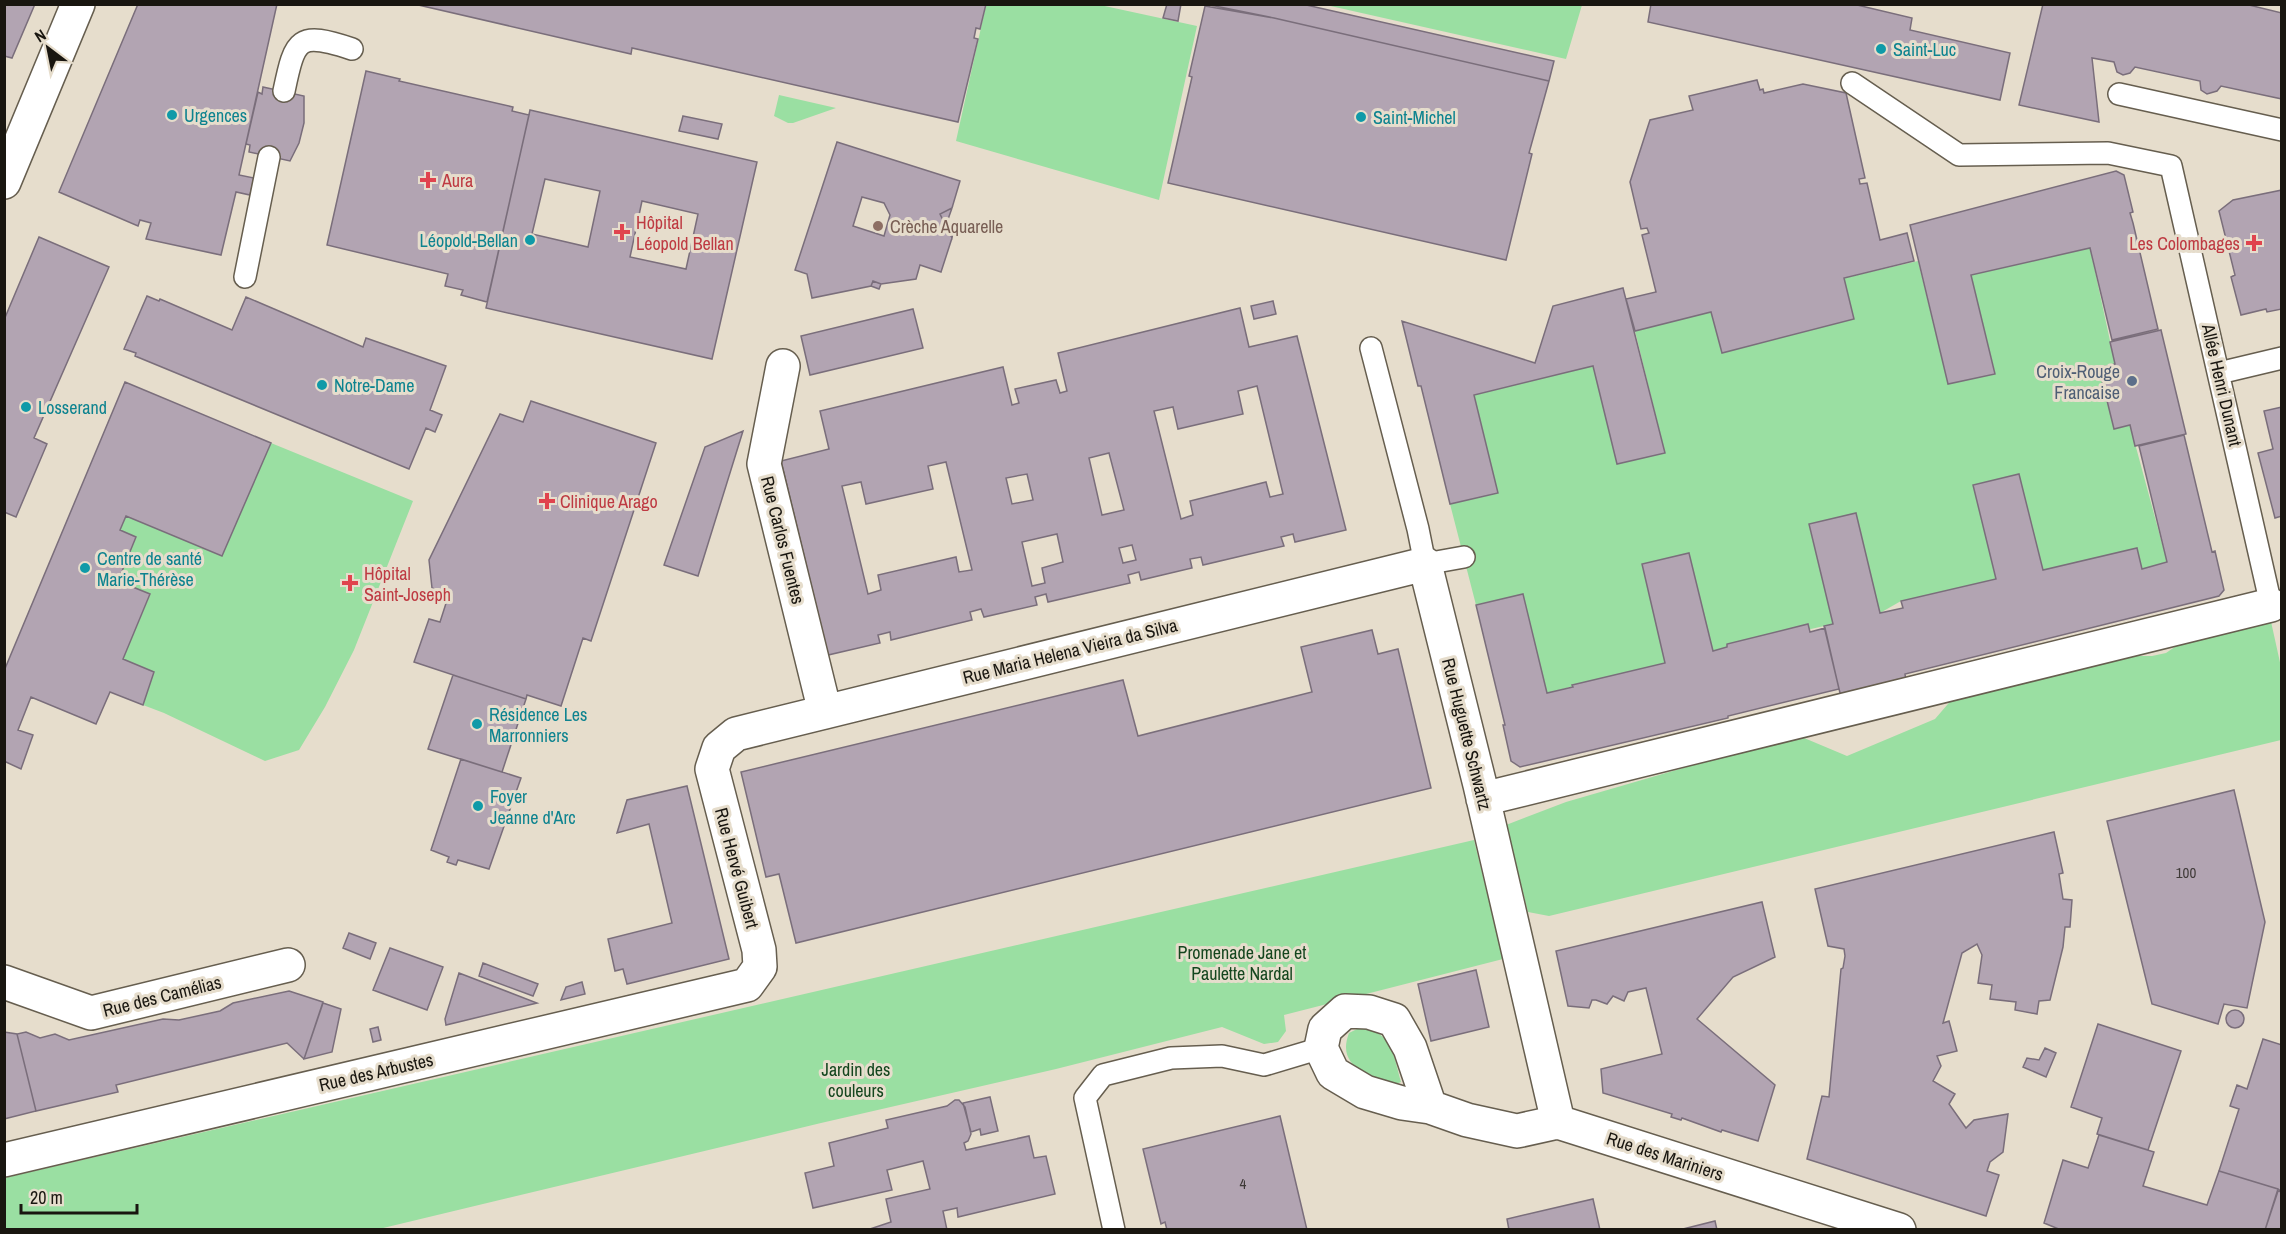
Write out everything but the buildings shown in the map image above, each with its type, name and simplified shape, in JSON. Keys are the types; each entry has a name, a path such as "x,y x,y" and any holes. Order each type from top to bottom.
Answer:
{"street":[{"path":"4,182 78,4"},
{"name":"Rue Carlos Fuentes","path":"783,366 764,464 825,712"},
{"name":"Rue Maria Helena Vieira da Silva","path":"719,748 736,734 1425,564"},
{"name":"Rue Huguette Schwartz","path":"1425,564 1558,1122"},
{"path":"1482,798 2276,603"},
{"name":"Rue Hervé Guibert","path":"719,748 712,769 759,950 760,967 747,986"},
{"name":"Rue des Camélias","path":"4,982 91,1013 288,965"},
{"name":"Rue des Arbustes","path":"4,1160 747,986"},
{"path":"1321,1048 1325,1029 1345,1011 1369,1012 1394,1020 1410,1048 1430,1107"},
{"name":"Rue des Mariniers","path":"1321,1048 1333,1073 1365,1092 1516,1131 1558,1122 1899,1230"}],"lane":[{"path":"284,91 290,64 298,46 305,41 322,39 352,49"},
{"name":"Allée Henri Dunant","path":"1852,83 1959,155 2108,153 2171,166 2276,603"},
{"path":"2119,94 2282,130"},
{"path":"245,277 269,157"},
{"name":"Rue Huguette Schwartz","path":"1371,348 1425,564"},
{"path":"2219,373 2282,358"},
{"path":"1425,564 1464,557"},
{"path":"1114,1230 1085,1098 1103,1075 1171,1058 1222,1056 1264,1065 1321,1048"}],"green space":[{"path":"986,5 1100,5 1197,26 1159,200 956,141"},
{"path":"1326,5 1582,5 1566,59"},
{"path":"779,95 836,108 788,123 774,116"},
{"path":"2090,248 2115,364 2099,368 2114,429 2130,425 2167,562 2142,569 2137,549 2043,570 2019,474 1973,485 1996,579 1901,601 1880,613 1856,513 1809,525 1833,624 1713,651 1689,553 1642,564 1665,663 1547,693 1523,594 1476,605 1450,504 1498,493 1474,395 1593,366 1665,453 1635,331 1711,312 1722,353 1854,319 1844,278 1918,261 1948,384 1995,373 1971,275"},
{"path":"271,443 413,501 354,650 325,707 299,750 265,761 143,705 154,672 123,659 150,595 118,581 136,537 120,530 126,516 222,555"},
{"path":"2270,617 2281,667 2281,740 1549,916 1528,912 1506,825 1566,802 1797,735 1847,756 1935,719 1960,690 2103,656 2152,656 2166,653 2198,631"},
{"name":"Promenade Jane et Paulette Nardal","path":"1474,840 1503,959 1284,1015 1286,1031 1278,1042 1264,1044 1222,1027 1056,1069 379,1229 5,1229 4,1178"},
{"path":"1359,1028 1370,1030 1385,1039 1393,1053 1401,1082 1393,1085 1365,1073 1351,1061 1346,1045 1349,1033"}],"place":[{"name":"Saint-Luc","path":"1881,49"},
{"name":"Urgences","path":"172,115"},
{"name":"Saint-Michel","path":"1361,117"},
{"name":"Aura","path":"428,180"},
{"name":"Crèche Aquarelle","path":"878,226"},
{"name":"Hôpital Léopold Bellan","path":"622,232"},
{"name":"Léopold-Bellan","path":"530,240"},
{"name":"Les Colombages","path":"2254,243"},
{"name":"Croix-Rouge Francaise","path":"2132,381"},
{"name":"Notre-Dame","path":"322,385"},
{"name":"Losserand","path":"26,407"},
{"name":"Clinique Arago","path":"547,501"},
{"name":"Centre de santé Marie-Thérèse","path":"85,568"},
{"name":"Hôpital Saint-Joseph","path":"350,583"},
{"name":"Résidence Les Marronniers","path":"477,724"},
{"name":"Foyer Jeanne d'Arc","path":"478,806"}],"park label":[{"name":"Jardin des couleurs","path":"856,1079"}]}
